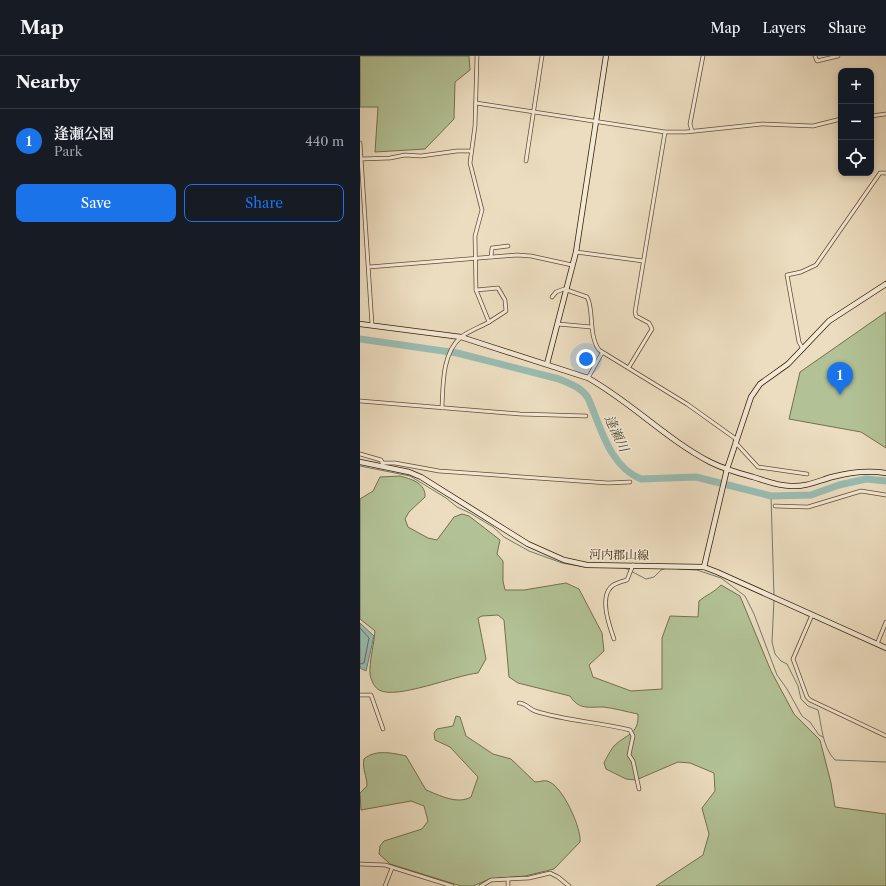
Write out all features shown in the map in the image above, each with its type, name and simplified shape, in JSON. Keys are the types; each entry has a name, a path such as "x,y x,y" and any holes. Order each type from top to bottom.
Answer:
{"street":[{"path":"477,56 475,134 471,151 470,168 482,210 476,236 476,290 489,322"},
{"path":"526,161 542,56"},
{"path":"547,364 576,252 606,56"},
{"path":"692,131 690,124 703,56"},
{"path":"815,56 817,60 838,56"},
{"path":"476,103 664,132 772,124 817,126 838,120"},
{"path":"874,116 886,114"},
{"path":"629,367 652,329 648,323 636,315 643,261 664,132"},
{"path":"360,143 372,325"},
{"path":"361,159 390,158 405,155 421,156 471,151"},
{"path":"803,349 799,342 787,275 802,272 816,265 880,173 886,173"},
{"path":"491,257 492,248 508,246"},
{"path":"576,252 643,261"},
{"path":"369,267 524,255 572,265"},
{"path":"704,567 727,471 748,404 756,390 768,378 788,364 829,321 886,284"},
{"path":"442,408 444,367 456,343 461,337 506,311 505,300 498,288 476,290"},
{"path":"552,296 556,292 566,289 589,299 592,327 596,345 602,353 629,367 687,404 736,441 758,467 807,474"},
{"path":"360,324 461,337 588,378 604,387 686,447 727,471 778,485 791,486 811,485 853,472 870,471 886,473"},
{"path":"558,324 592,327"},
{"path":"588,378 602,353"},
{"path":"360,401 556,416 586,416"},
{"path":"360,454 380,460 383,464 395,463 439,470 608,483 630,482"},
{"name":"河内郡山線","path":"360,462 383,464 421,477 528,544 552,556 587,565 704,567 886,648"},
{"path":"775,506 808,507 861,491 886,495"},
{"path":"614,639 606,613 608,594 612,586 627,580 633,565"},
{"path":"812,615 793,659 797,666 807,696 810,700 886,736"},
{"path":"877,644 886,622"},
{"path":"360,695 371,695 383,729"},
{"path":"519,703 522,703 534,710 565,718 630,730 633,736 629,755 633,761 639,789"},
{"path":"360,864 382,865 452,886"},
{"path":"385,886 392,868"},
{"path":"481,886 491,880 529,878 552,873 569,886"},
{"path":"508,879 508,886"}],"green space":[{"path":"360,56 469,56 470,70 455,82 454,119 425,149 375,152 378,107 360,107"},
{"path":"886,312 886,448 861,432 789,419 800,372"},
{"path":"400,476 417,482 425,492 425,497 409,512 405,519 408,527 428,538 437,540 454,517 462,514 469,516 500,540 497,554 503,561 503,581 505,590 524,590 566,583 579,589 602,633 604,651 589,665 593,677 631,691 662,689 662,638 670,616 698,617 699,601 721,585 740,596 771,671 794,714 820,740 831,783 835,807 886,814 886,886 656,886 703,855 709,834 702,808 715,791 714,773 690,763 678,762 636,780 626,779 606,769 604,763 609,754 614,746 634,730 638,721 638,714 603,707 580,706 570,696 518,683 509,677 504,620 498,615 482,616 478,618 486,659 478,673 412,690 387,692 377,689 371,679 370,674 375,631 360,619 360,499 373,491 380,477"},
{"path":"456,716 460,717 466,736 493,754 511,759 535,782 546,781 553,784 565,798 578,827 580,842 554,869 525,876 490,879 473,886 461,886 390,864 379,854 380,846 384,841 422,829 428,821 424,806 411,801 361,810 360,793 367,786 364,759 373,754 379,753 390,753 406,756 426,790 442,797 454,800 471,797 478,777 450,747 435,740 434,733 437,729 453,726"}],"water":[{"path":"360,623 374,636 366,671 360,668"}],"waterway":[{"name":"逢瀬川","path":"360,339 457,353 559,379 572,384 579,388 588,398 607,444 621,465 630,473 641,479 696,477 771,496 811,495 839,485 866,479 886,481"},
{"path":"360,466 410,476 446,498 457,507 493,527 504,537 529,551 562,563 585,567"},
{"path":"771,496 774,596"},
{"path":"594,567 625,568 646,579 654,577 661,570 667,568"},
{"path":"678,569 697,570 721,578 745,596 754,614 777,675 787,689 802,716 810,722 819,735 823,737"},
{"path":"774,599 772,642 775,654 781,661 787,664 798,686 801,699 808,706 818,710 825,743 831,755 835,760 886,762"}],"place":[{"name":"逢瀬公園","path":"840,395"}]}
